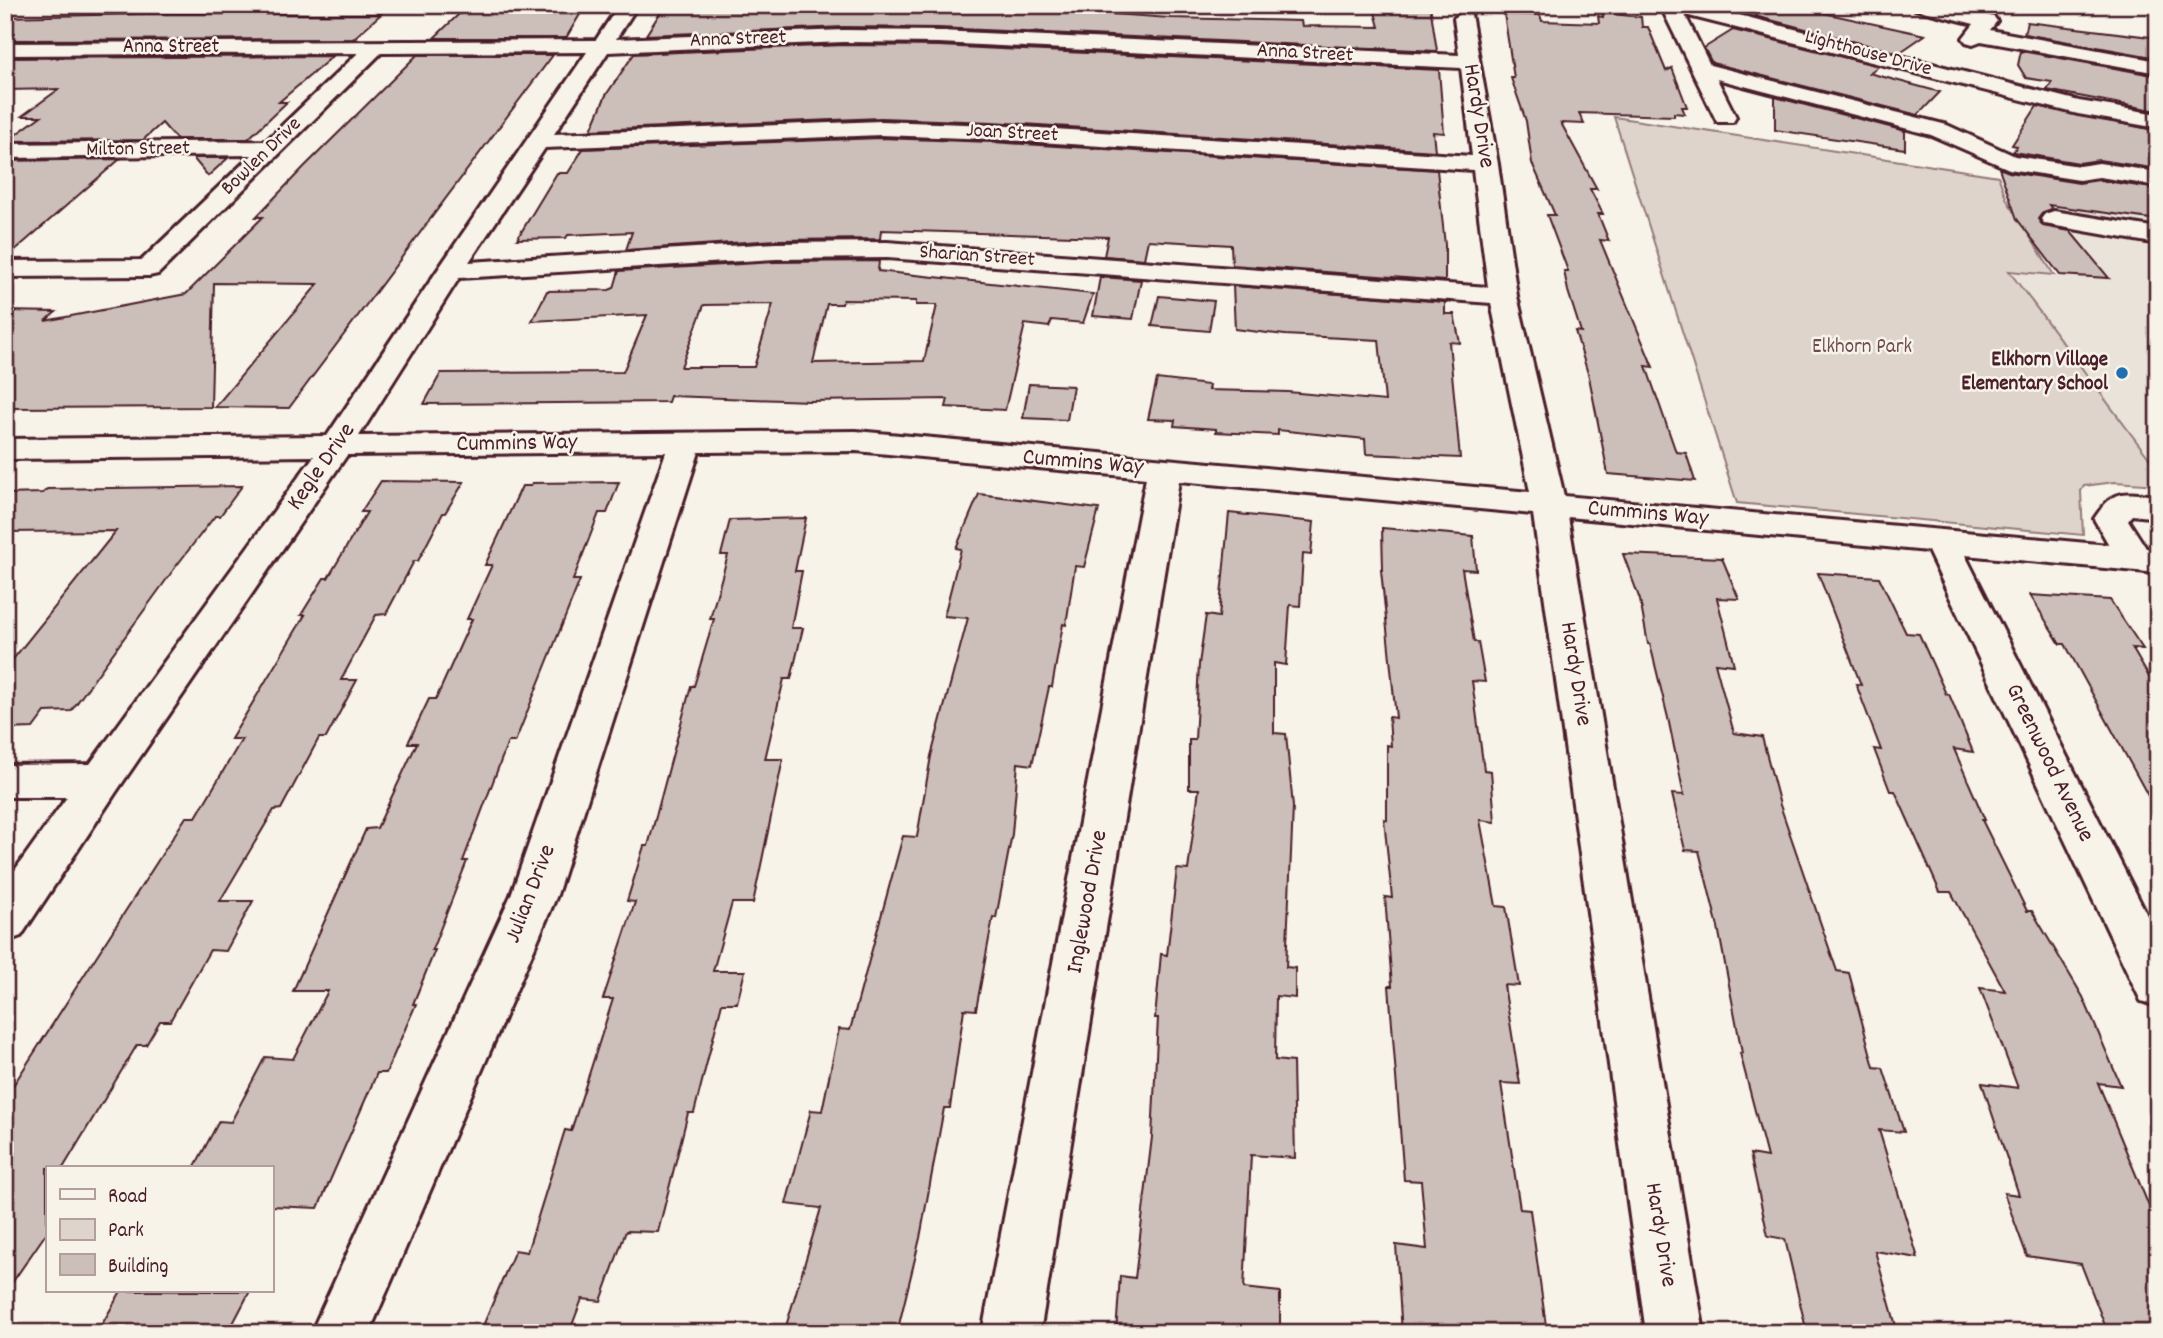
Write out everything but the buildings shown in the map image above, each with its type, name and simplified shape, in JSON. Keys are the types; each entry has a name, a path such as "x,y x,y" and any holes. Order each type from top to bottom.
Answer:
{"street":[{"name":"Kegle Drive","path":"5,922 101,780 337,446 450,271 629,5"},
{"path":"1922,5 1956,9 1987,22 1959,51"},
{"path":"1667,6 1725,117"},
{"name":"Lighthouse Drive","path":"1667,6 1739,21 2078,107 2158,121"},
{"name":"Hardy Drive","path":"1464,18 1503,296 1549,505 1675,1333"},
{"path":"1977,34 2158,67"},
{"name":"Anna Street","path":"5,49 601,46 844,36 939,37 1470,62"},
{"name":"Bowlen Drive","path":"5,269 149,268 376,47"},
{"path":"1702,69 1939,130 2009,162 2079,173 2099,170 2158,178"},
{"path":"1954,136 1991,84"},
{"name":"Lighthouse Drive","path":"1991,84 2031,87 2158,111"},
{"name":"Joan Street","path":"538,141 881,128 992,132 1486,164"},
{"name":"Milton Street","path":"5,151 271,148"},
{"path":"2054,219 2158,236"},
{"name":"Sharian Street","path":"450,271 776,251 887,250 1503,296"},
{"name":"Cummins Way","path":"5,449 856,441 2147,560"},
{"name":"Julian Drive","path":"340,1333 534,895 686,442"},
{"name":"Inglewood Drive","path":"1012,1333 1164,470"},
{"path":"2147,560 2112,519 2123,504 2158,507"},
{"name":"Greenwood Avenue","path":"1941,541 2158,986"},
{"path":"5,781 101,780"}],"shaded area":[{"name":"Elkhorn Village Elementary School","path":"2002,177 2158,201 2158,470 2011,272 2058,275 2017,216"}],"green space":[{"name":"Elkhorn Park","path":"1614,117 1998,176 2007,200 2054,275 2009,271 2158,470 2158,485 2115,482 2084,486 2081,491 2083,535 1737,503"}],"place":[{"name":"Elkhorn Village Elementary School","path":"2122,373"}]}
